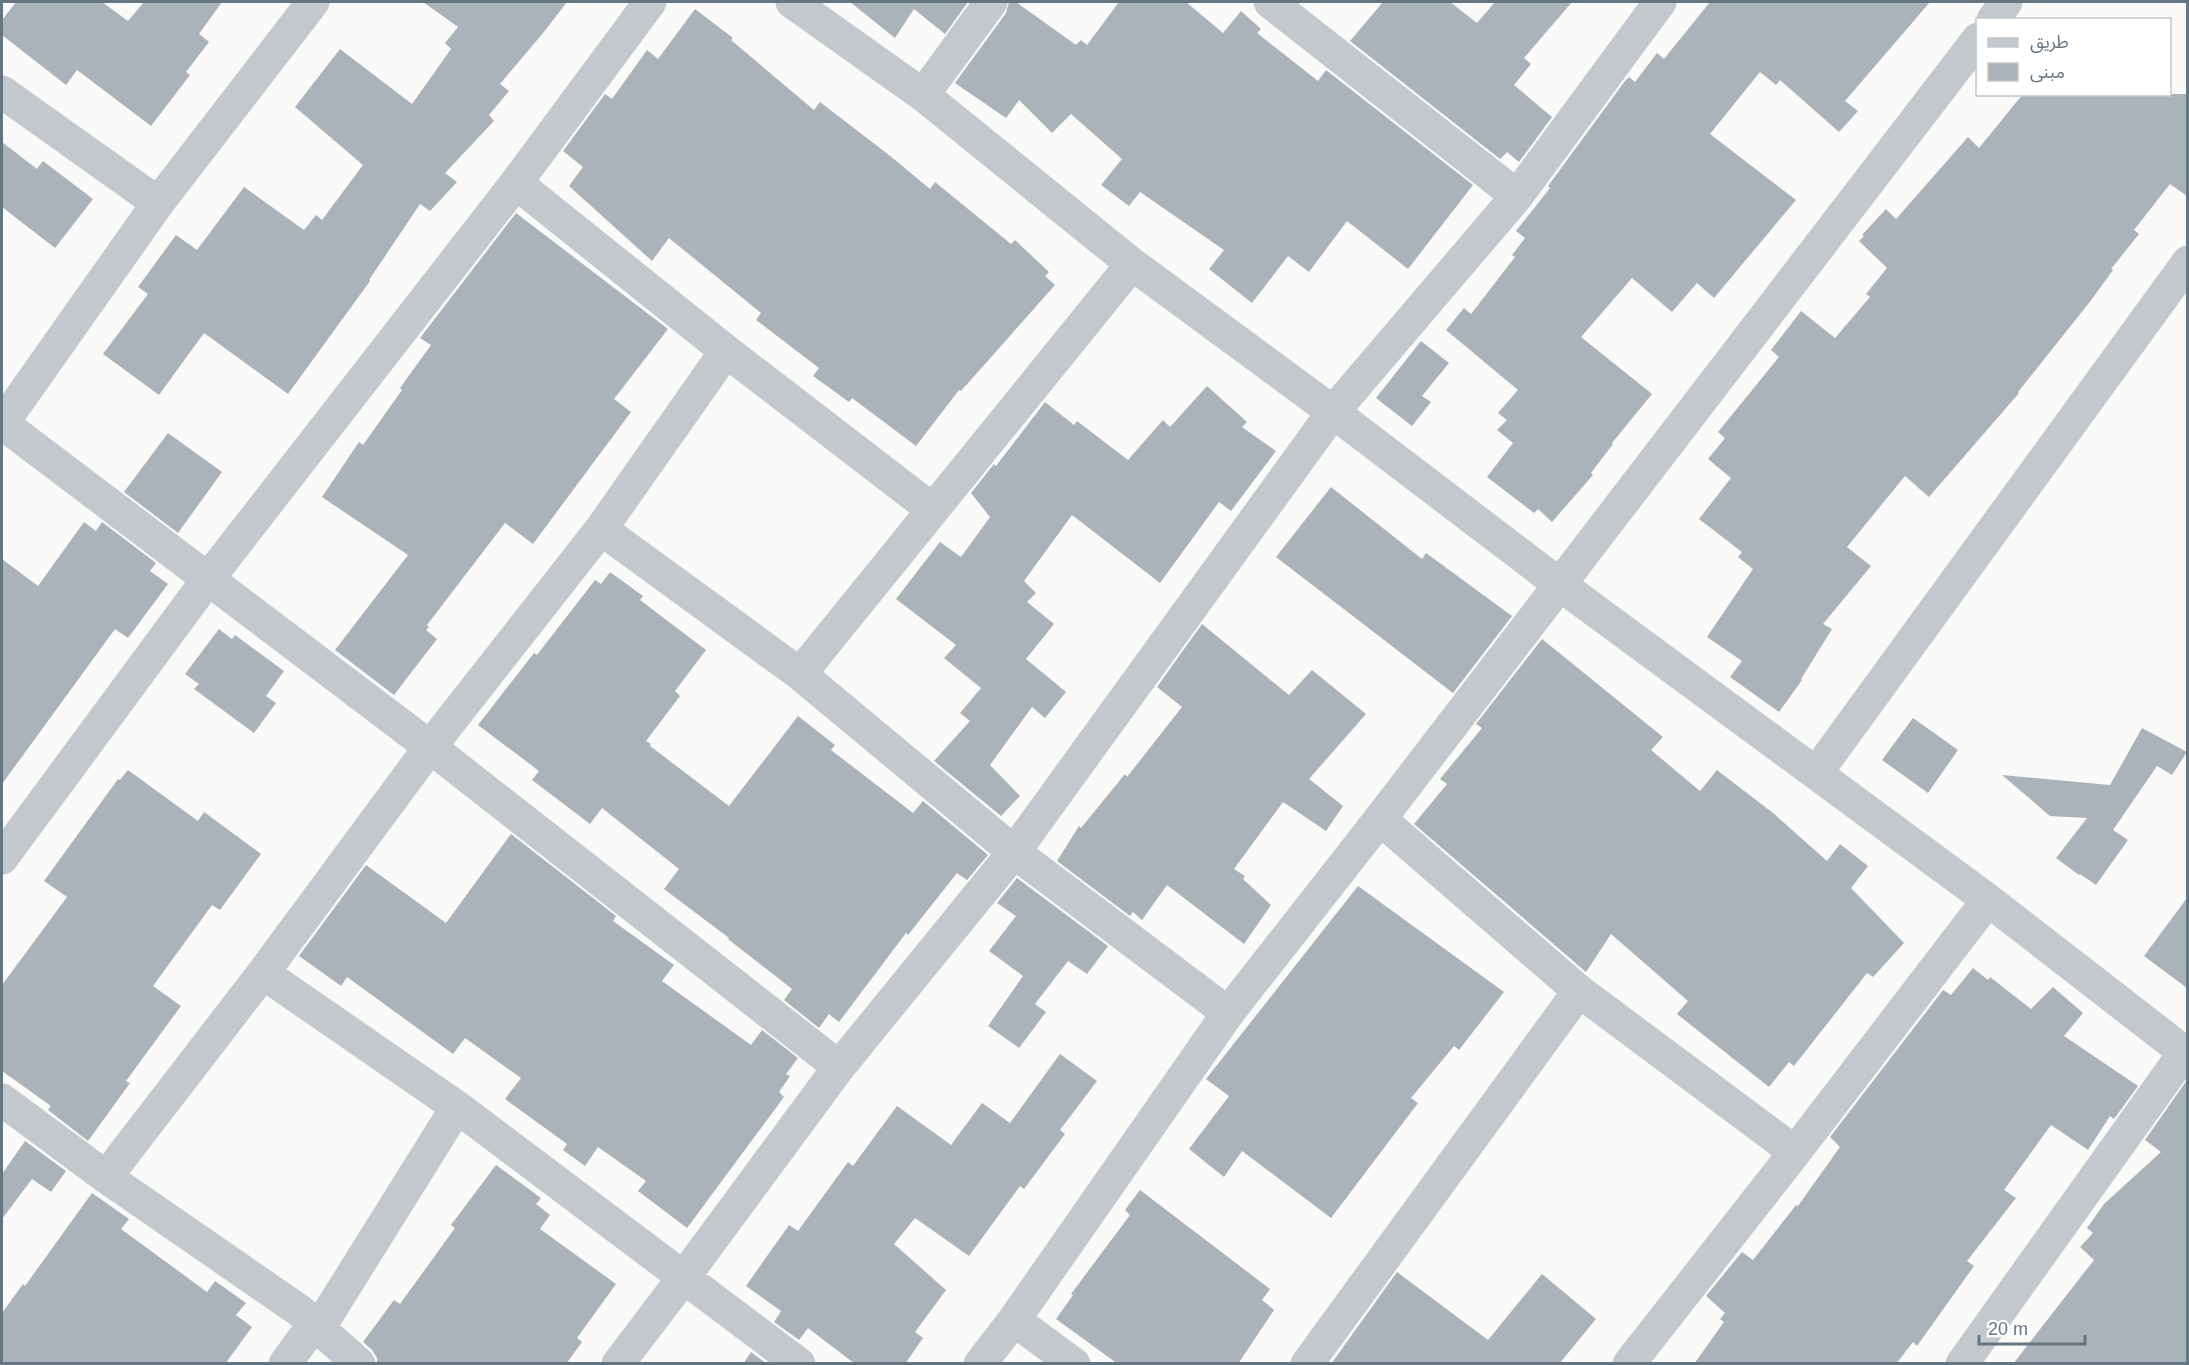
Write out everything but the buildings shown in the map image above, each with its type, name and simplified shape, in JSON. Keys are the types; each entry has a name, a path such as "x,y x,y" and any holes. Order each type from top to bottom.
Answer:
{"street":[{"path":"313,2 158,204 2,424 430,747 839,1067"},
{"path":"2,858 208,579 516,183 650,2"},
{"path":"792,2 923,95 1132,264 1333,412 1559,584 1988,900 2186,1054 1962,1364"},
{"path":"923,95 991,2"},
{"path":"618,1364 839,1067 1014,852 1333,412 1516,196 1660,2"},
{"path":"1994,18 2006,2"},
{"path":"1282,5 1516,196"},
{"path":"980,1364 1014,1320 1228,1013 1380,819 1976,40"},
{"path":"2,93 158,204"},
{"path":"516,183 726,351 933,510"},
{"path":"1817,772 2187,262"},
{"path":"800,674 1132,264"},
{"path":"106,1177 263,973 430,747 601,530 726,351"},
{"path":"601,530 800,674 1014,852 1228,1013"},
{"path":"1380,819 1579,991 1795,1152"},
{"path":"1629,1364 1988,900"},
{"path":"263,973 457,1107 799,1364"},
{"path":"1307,1364 1579,991"},
{"path":"2,1100 106,1177 300,1311 359,1364"},
{"path":"285,1364 314,1324 324,1320 457,1107"},
{"path":"1014,1320 1074,1364"}]}
